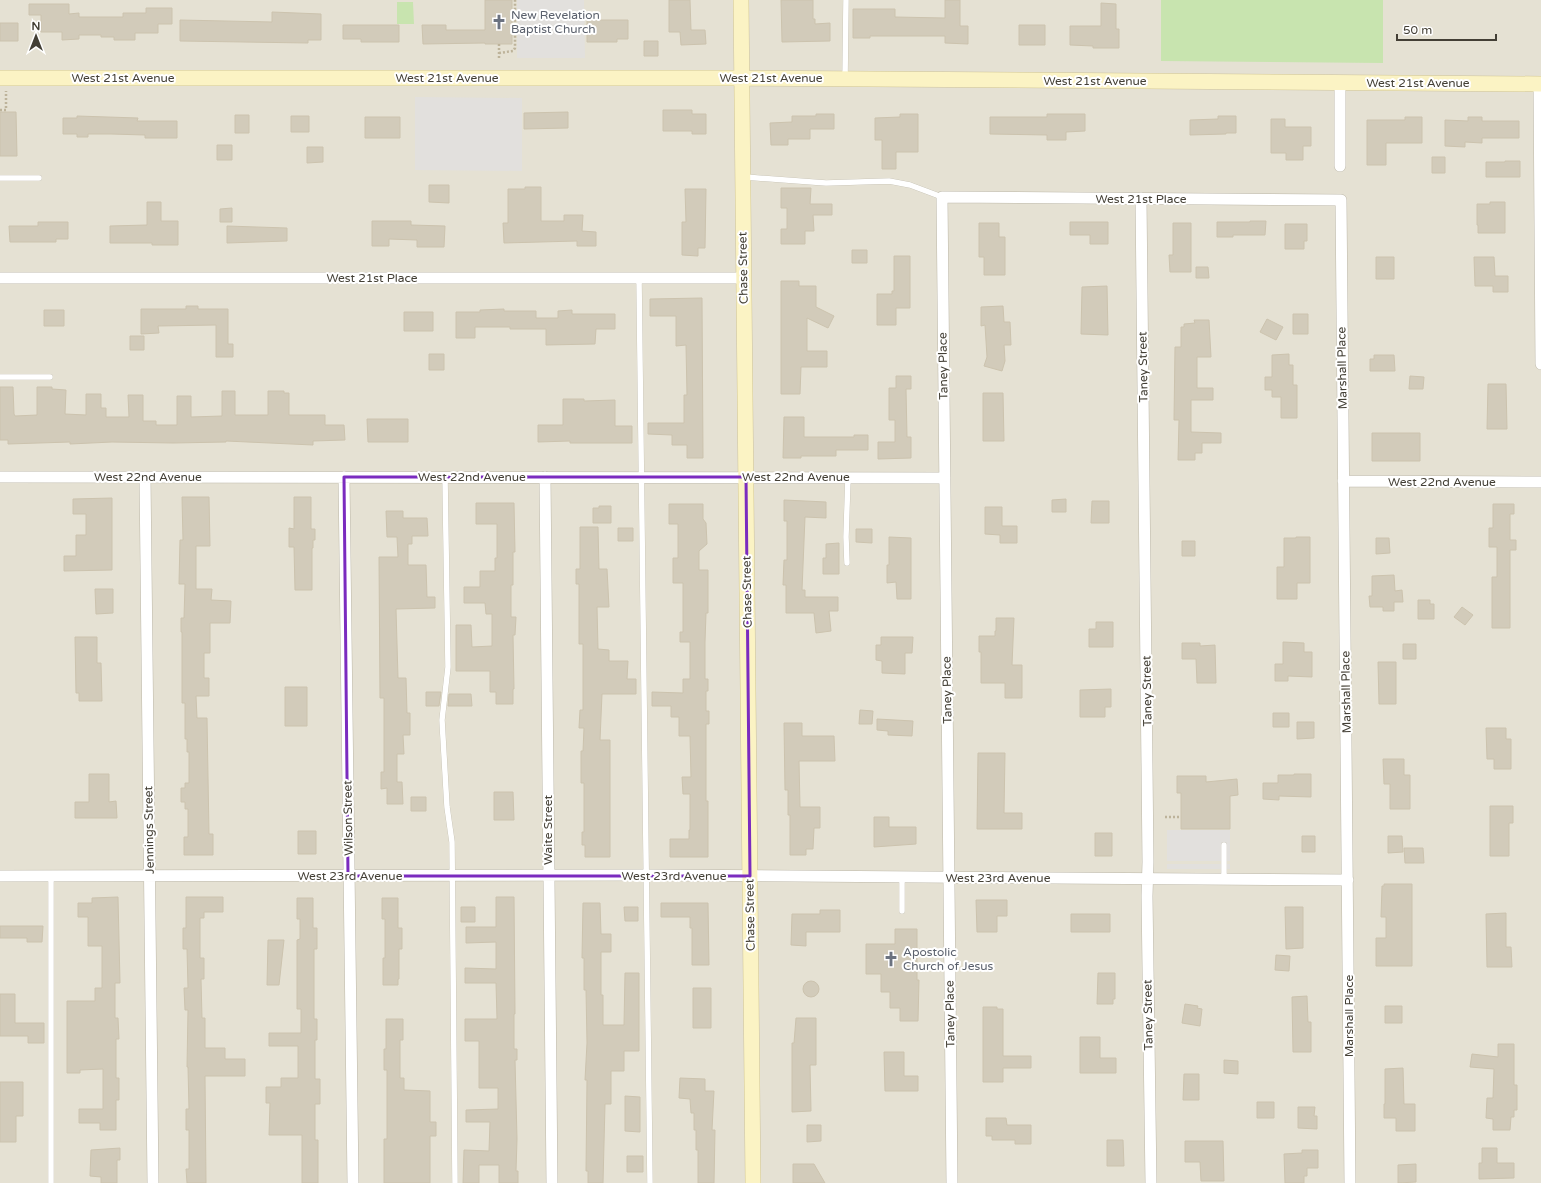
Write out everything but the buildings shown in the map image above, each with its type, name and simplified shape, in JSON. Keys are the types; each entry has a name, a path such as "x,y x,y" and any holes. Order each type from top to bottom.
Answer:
{"street":[{"name":"Chase Street","path":"741,0 753,1183"},
{"name":"West 21st Avenue","path":"3,78 741,78 1540,84"},
{"path":"1340,82 1340,166"},
{"path":"1540,84 1541,364"},
{"name":"West 21st Place","path":"942,197 1340,200"},
{"name":"Taney Place","path":"942,197 952,1183"},
{"name":"Taney Street","path":"1141,198 1150,1183"},
{"name":"Marshall Place","path":"1340,200 1350,1183"},
{"name":"West 21st Place","path":"0,278 743,278"},
{"name":"West 22nd Avenue","path":"0,477 945,478"},
{"name":"Jennings Street","path":"145,477 153,1183"},
{"name":"Wilson Street","path":"344,477 353,1183"},
{"name":"Waite Street","path":"545,477 552,1183"},
{"name":"West 22nd Avenue","path":"1343,481 1541,482"},
{"name":"West 23rd Avenue","path":"0,876 646,875 1348,880"}],"lane":[{"path":"845,79 846,0"},
{"path":"742,177 826,183 889,181 910,185 942,197"},
{"path":"0,178 39,178"},
{"path":"639,278 650,1183"},
{"path":"0,377 50,377"},
{"path":"445,477 448,667 442,720 452,842 454,1183"},
{"path":"847,563 846,538 848,477"},
{"path":"1224,845 1224,879"},
{"path":"50,876 51,1183"},
{"path":"902,877 902,911"}],"path":[{"path":"499,53 513,51 515,48 515,0"},
{"path":"499,44 499,60"},
{"path":"0,110 6,110 3,78"},
{"path":"1165,817 1181,817"}],"highlighted area":[{"path":"344,477 746,477 750,876 348,876"}],"shaded area":[{"path":"0,0 1541,0 1541,1183 0,1183"},
{"path":"517,0 584,0 585,58 517,58"},
{"path":"415,97 522,98 522,171 415,170"},
{"path":"1167,830 1230,830 1230,861 1167,861"},
{"path":"1167,864 1230,864 1230,869 1167,869"}],"green space":[{"path":"1161,0 1383,0 1383,63 1161,61"},
{"path":"397,2 413,2 414,24 397,24"}],"place":[{"name":"New Revelation Baptist Church","path":"499,22"},
{"name":"Apostolic Church of Jesus","path":"891,959"}]}
